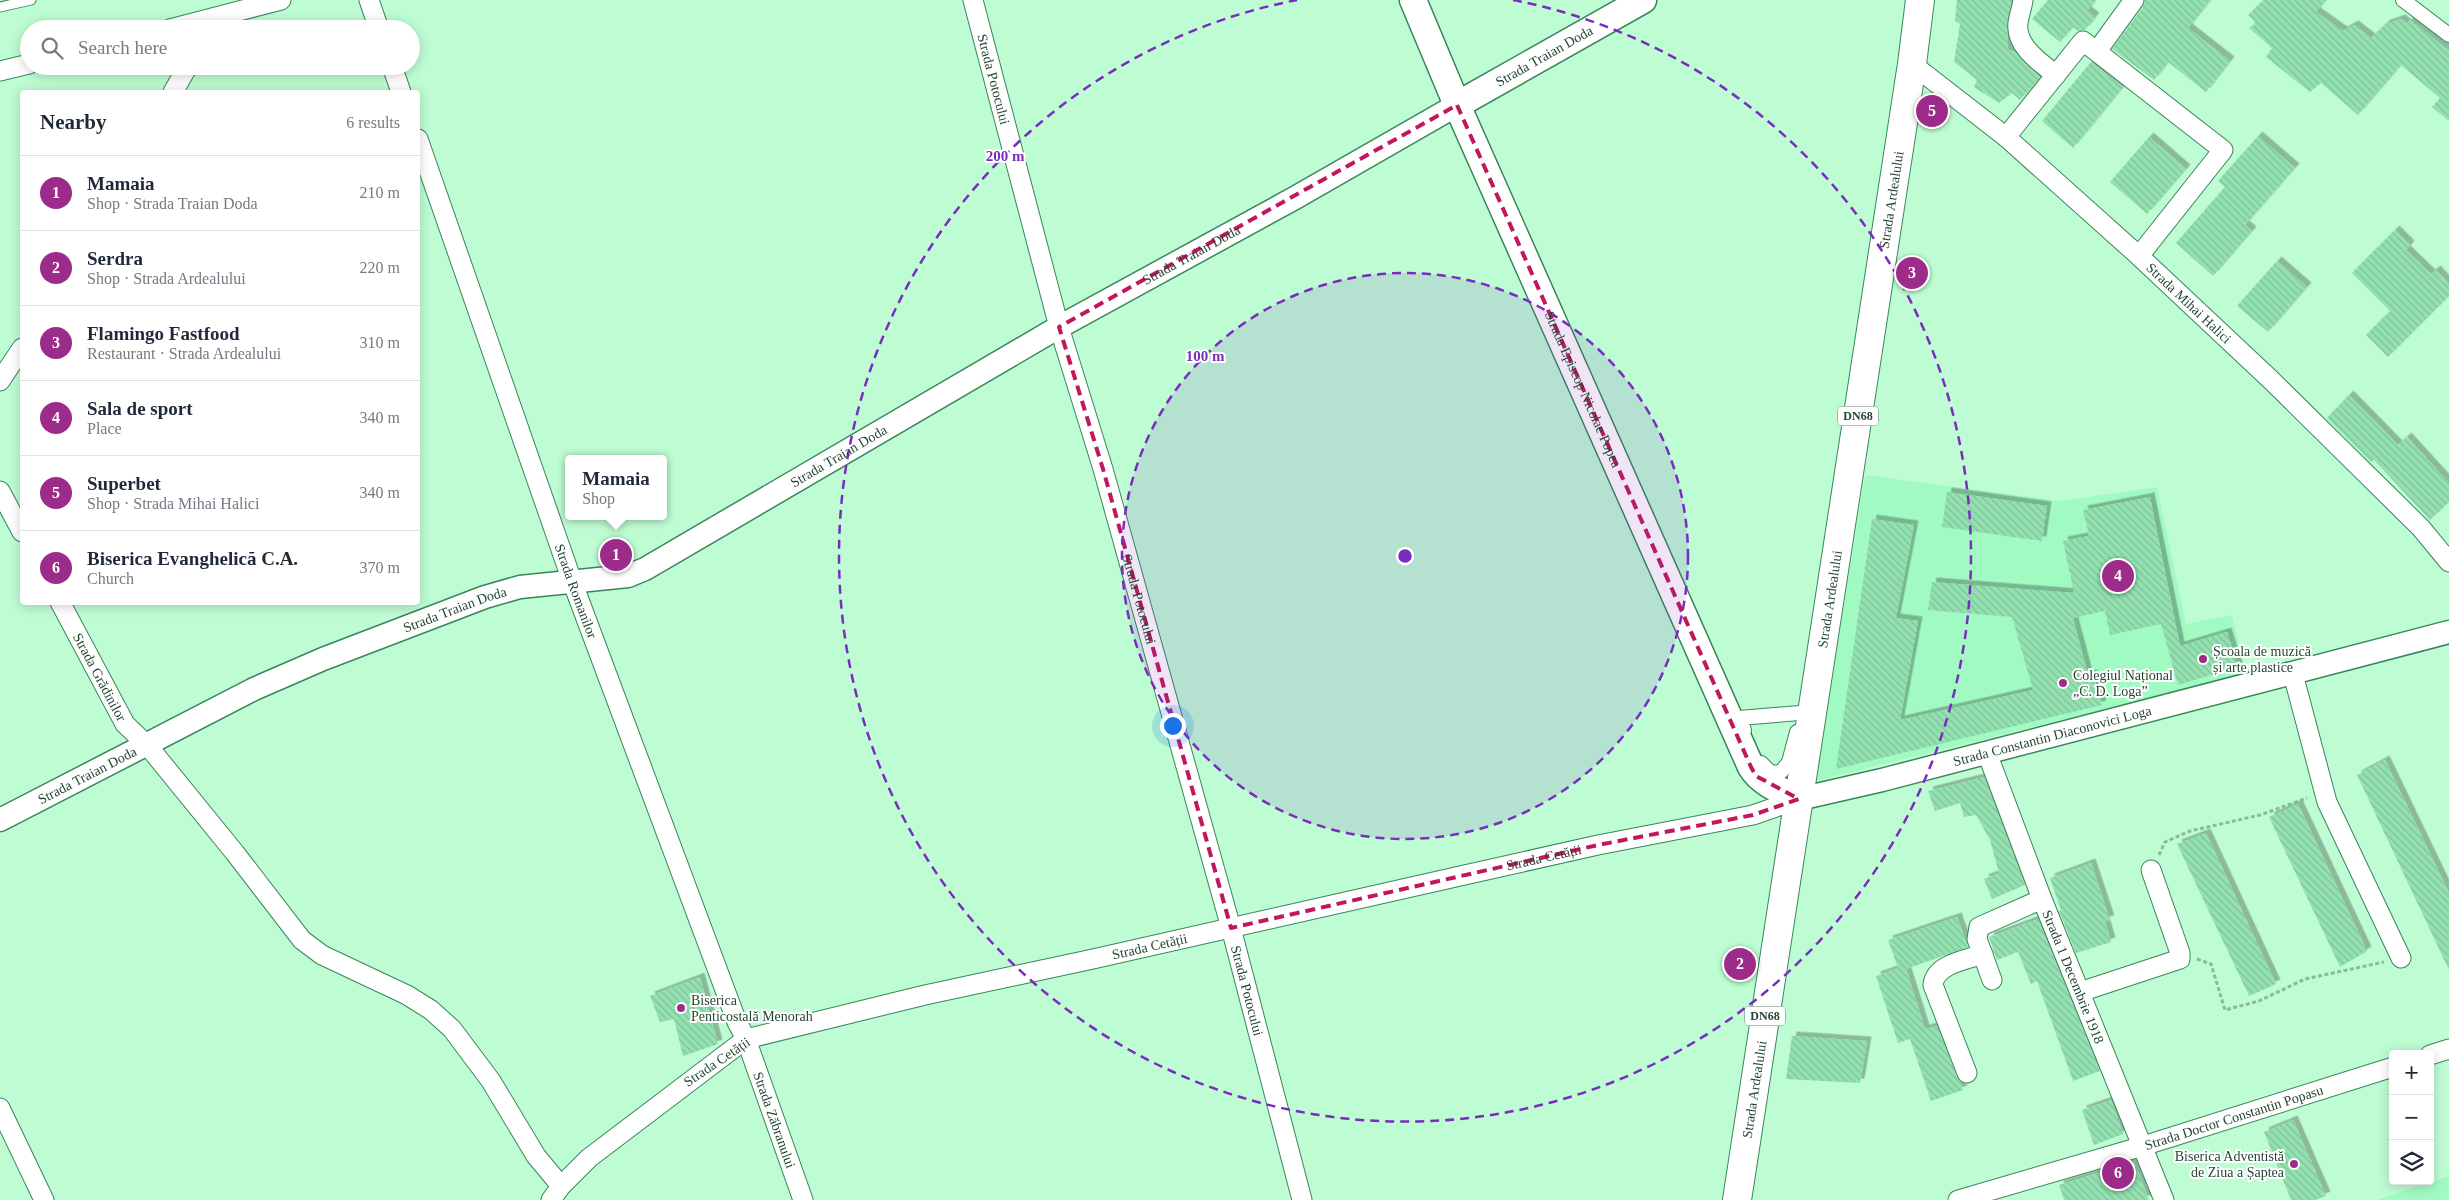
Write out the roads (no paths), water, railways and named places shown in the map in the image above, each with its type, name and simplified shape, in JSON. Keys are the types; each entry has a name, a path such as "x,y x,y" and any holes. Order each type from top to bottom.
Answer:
{"main road":[{"name":"Strada Episcop Nicolae Popea","path":"1413,0 1457,105 1735,719 1756,776 1799,799"},
{"name":"Strada Traian Doda","path":"1457,105 1642,0"},
{"name":"Strada Ardealului","path":"1737,1200 1799,799 1806,712 1912,64 1920,0"}],"street":[{"path":"220,20 282,0"},
{"path":"369,0 376,20"},
{"name":"Strada Potocului","path":"973,0 1059,327 1104,469 1231,928 1302,1200"},
{"path":"2023,0 2017,25 2023,43 2034,57 2056,75"},
{"path":"2006,137 2056,75 2090,46 2134,0"},
{"path":"2403,0 2449,35"},
{"path":"2090,46 2223,150 2139,256"},
{"name":"Strada Mihai Halici","path":"1912,64 2006,137 2139,256 2271,380 2420,528 2449,562"},
{"path":"0,71 20,66"},
{"path":"174,90 183,75"},
{"path":"395,75 400,90"},
{"name":"Strada Traian Doda","path":"0,820 148,746 254,690 332,656 485,597 520,587 628,576 645,569 1059,327 1293,199 1457,105"},
{"name":"Strada Romanilor","path":"420,145 572,581 736,1022 746,1039"},
{"path":"0,381 20,351"},
{"path":"0,491 20,528"},
{"name":"Strada Grădinilor","path":"62,605 125,724 148,746 235,853 302,940 322,955 407,995 431,1010 452,1029 492,1081 556,1193"},
{"name":"Strada Constantin Diaconovici Loga","path":"1799,799 1830,794 2449,632"},
{"path":"2293,674 2324,792 2401,958"},
{"path":"1806,712 1789,762 1781,772 1771,772 1762,765 1751,750 1735,719 1806,712"},
{"name":"Strada 1 Decembrie 1918","path":"1987,753 2042,899 2164,1200"},
{"name":"Strada Cetății","path":"556,1193 589,1158 746,1039 925,994 1231,928 1598,845 1753,815 1799,799"},
{"path":"2080,992 2174,963 2180,959 2180,953 2151,870"},
{"path":"1992,980 1978,938 1979,927 2042,899"},
{"path":"1967,1073 1933,984 1934,978 1941,969 1983,954"},
{"name":"Strada Zăbranului","path":"746,1039 803,1200"},
{"path":"2434,1054 2449,1049"},
{"name":"Strada Doctor Constantin Popasu","path":"1958,1200 2143,1146 2389,1067"},
{"path":"0,1108 44,1200"}],"lane":[{"path":"0,7 31,0"}],"place":[{"name":"Superbet","path":"1932,111"},
{"name":"Flamingo Fastfood","path":"1912,273"},
{"name":"Mamaia","path":"616,555"},
{"name":"Sala de sport","path":"2118,576"},
{"name":"Școala de muzică și arte plastice","path":"2203,659"},
{"name":"Colegiul Național „C. D. Loga”","path":"2063,683"},
{"name":"Serdra","path":"1740,964"},
{"name":"Biserica Penticostală Menorah","path":"681,1008"},
{"name":"Biserica Adventistă de Ziua a Șaptea","path":"2294,1164"},
{"name":"Biserica Evanghelică C.A.","path":"2118,1173"}]}
